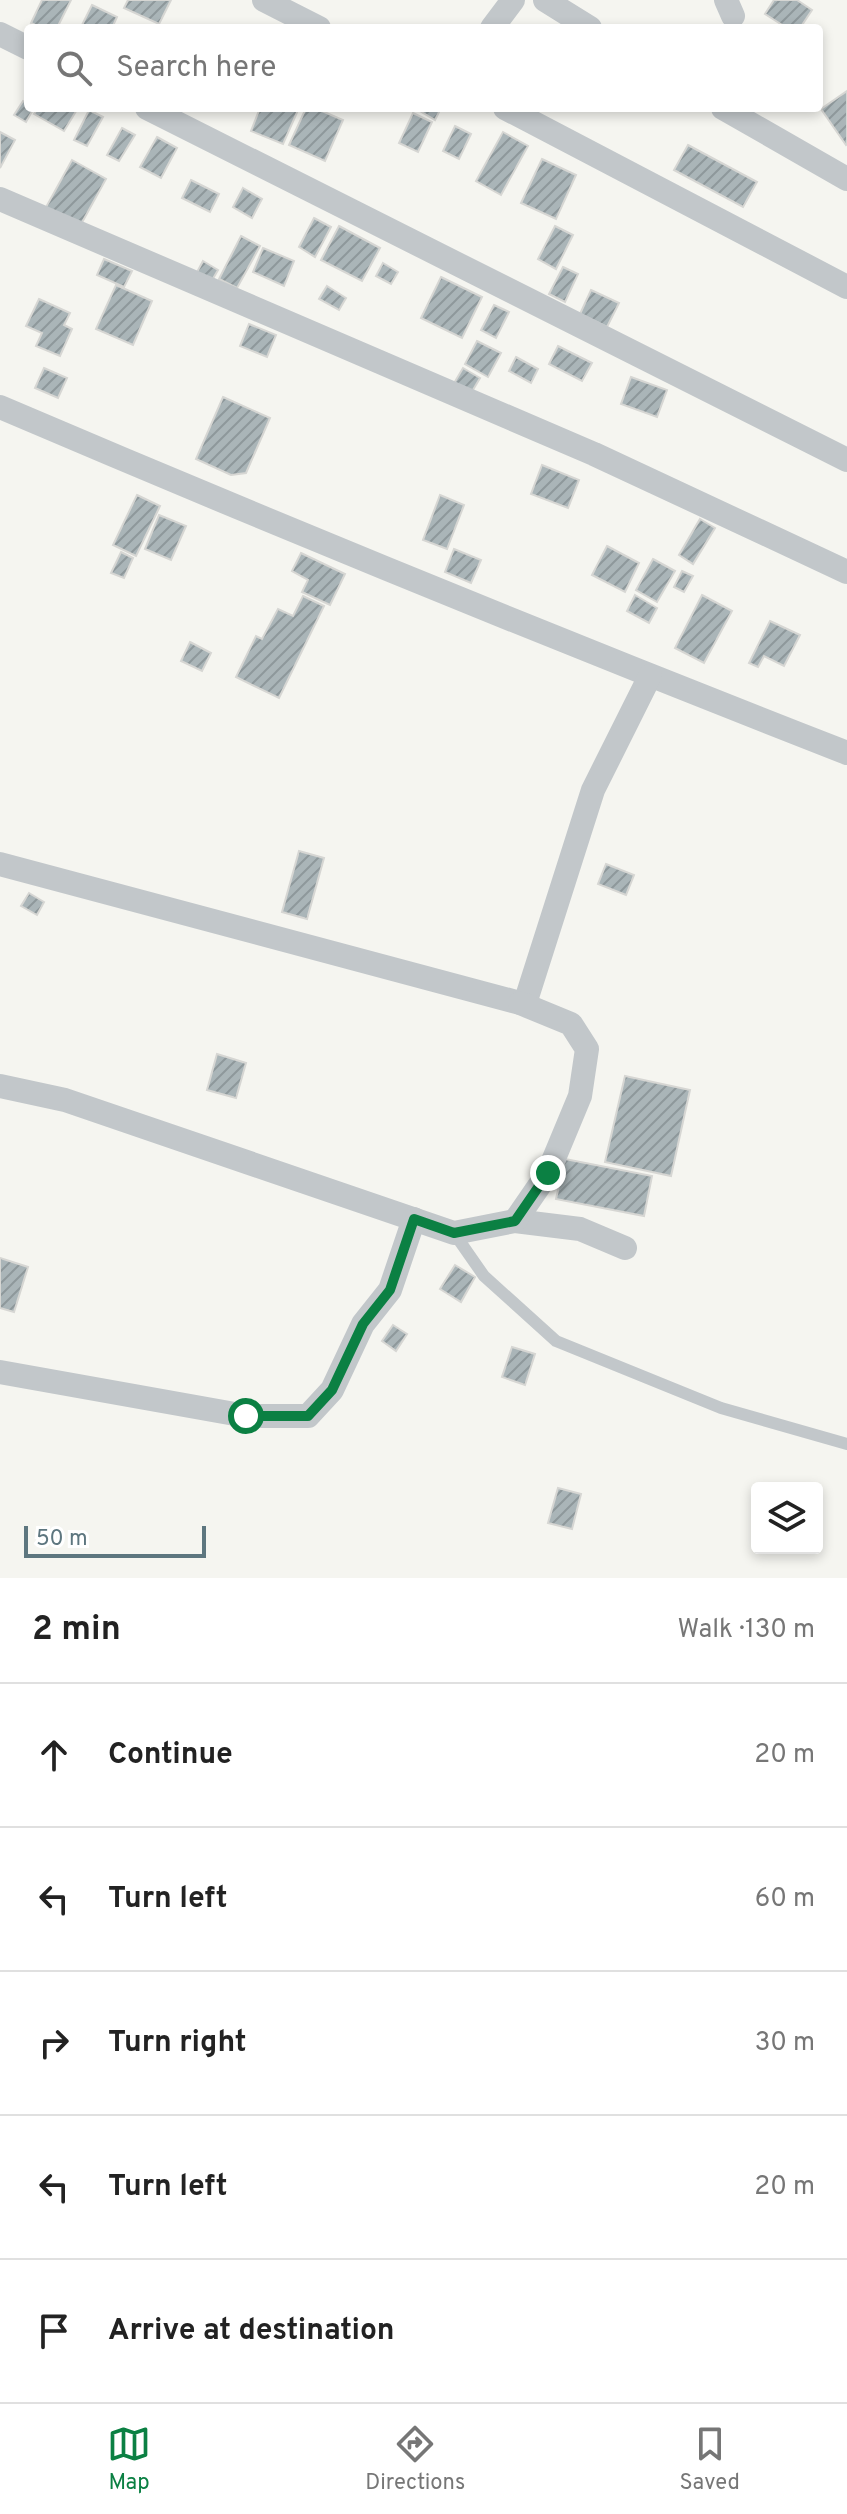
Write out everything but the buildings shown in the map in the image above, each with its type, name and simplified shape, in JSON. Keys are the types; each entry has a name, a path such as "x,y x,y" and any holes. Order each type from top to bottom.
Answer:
{"street":[{"path":"264,0 311,24"},
{"path":"495,24 513,0"},
{"path":"553,3 584,24"},
{"path":"0,34 24,46"},
{"path":"155,112 847,460"},
{"path":"513,112 847,287"},
{"path":"730,112 847,179"},
{"path":"0,199 594,454 847,572"},
{"path":"0,407 242,510 847,753"},
{"path":"520,1003 527,997 593,790 650,676"},
{"path":"0,864 520,1003 571,1024 587,1049 580,1096 548,1173 515,1221"},
{"path":"0,1086 65,1100 454,1233 515,1221 580,1229 625,1248"},
{"path":"0,1372 246,1416 308,1416 332,1390 363,1324 390,1290 414,1219"}],"lane":[{"path":"454,1233 484,1276 556,1341 721,1408 847,1444"}],"route":[{"path":"246,1416 308,1416 332,1390 363,1324 390,1290 414,1219 454,1233 515,1221 548,1173"}]}
